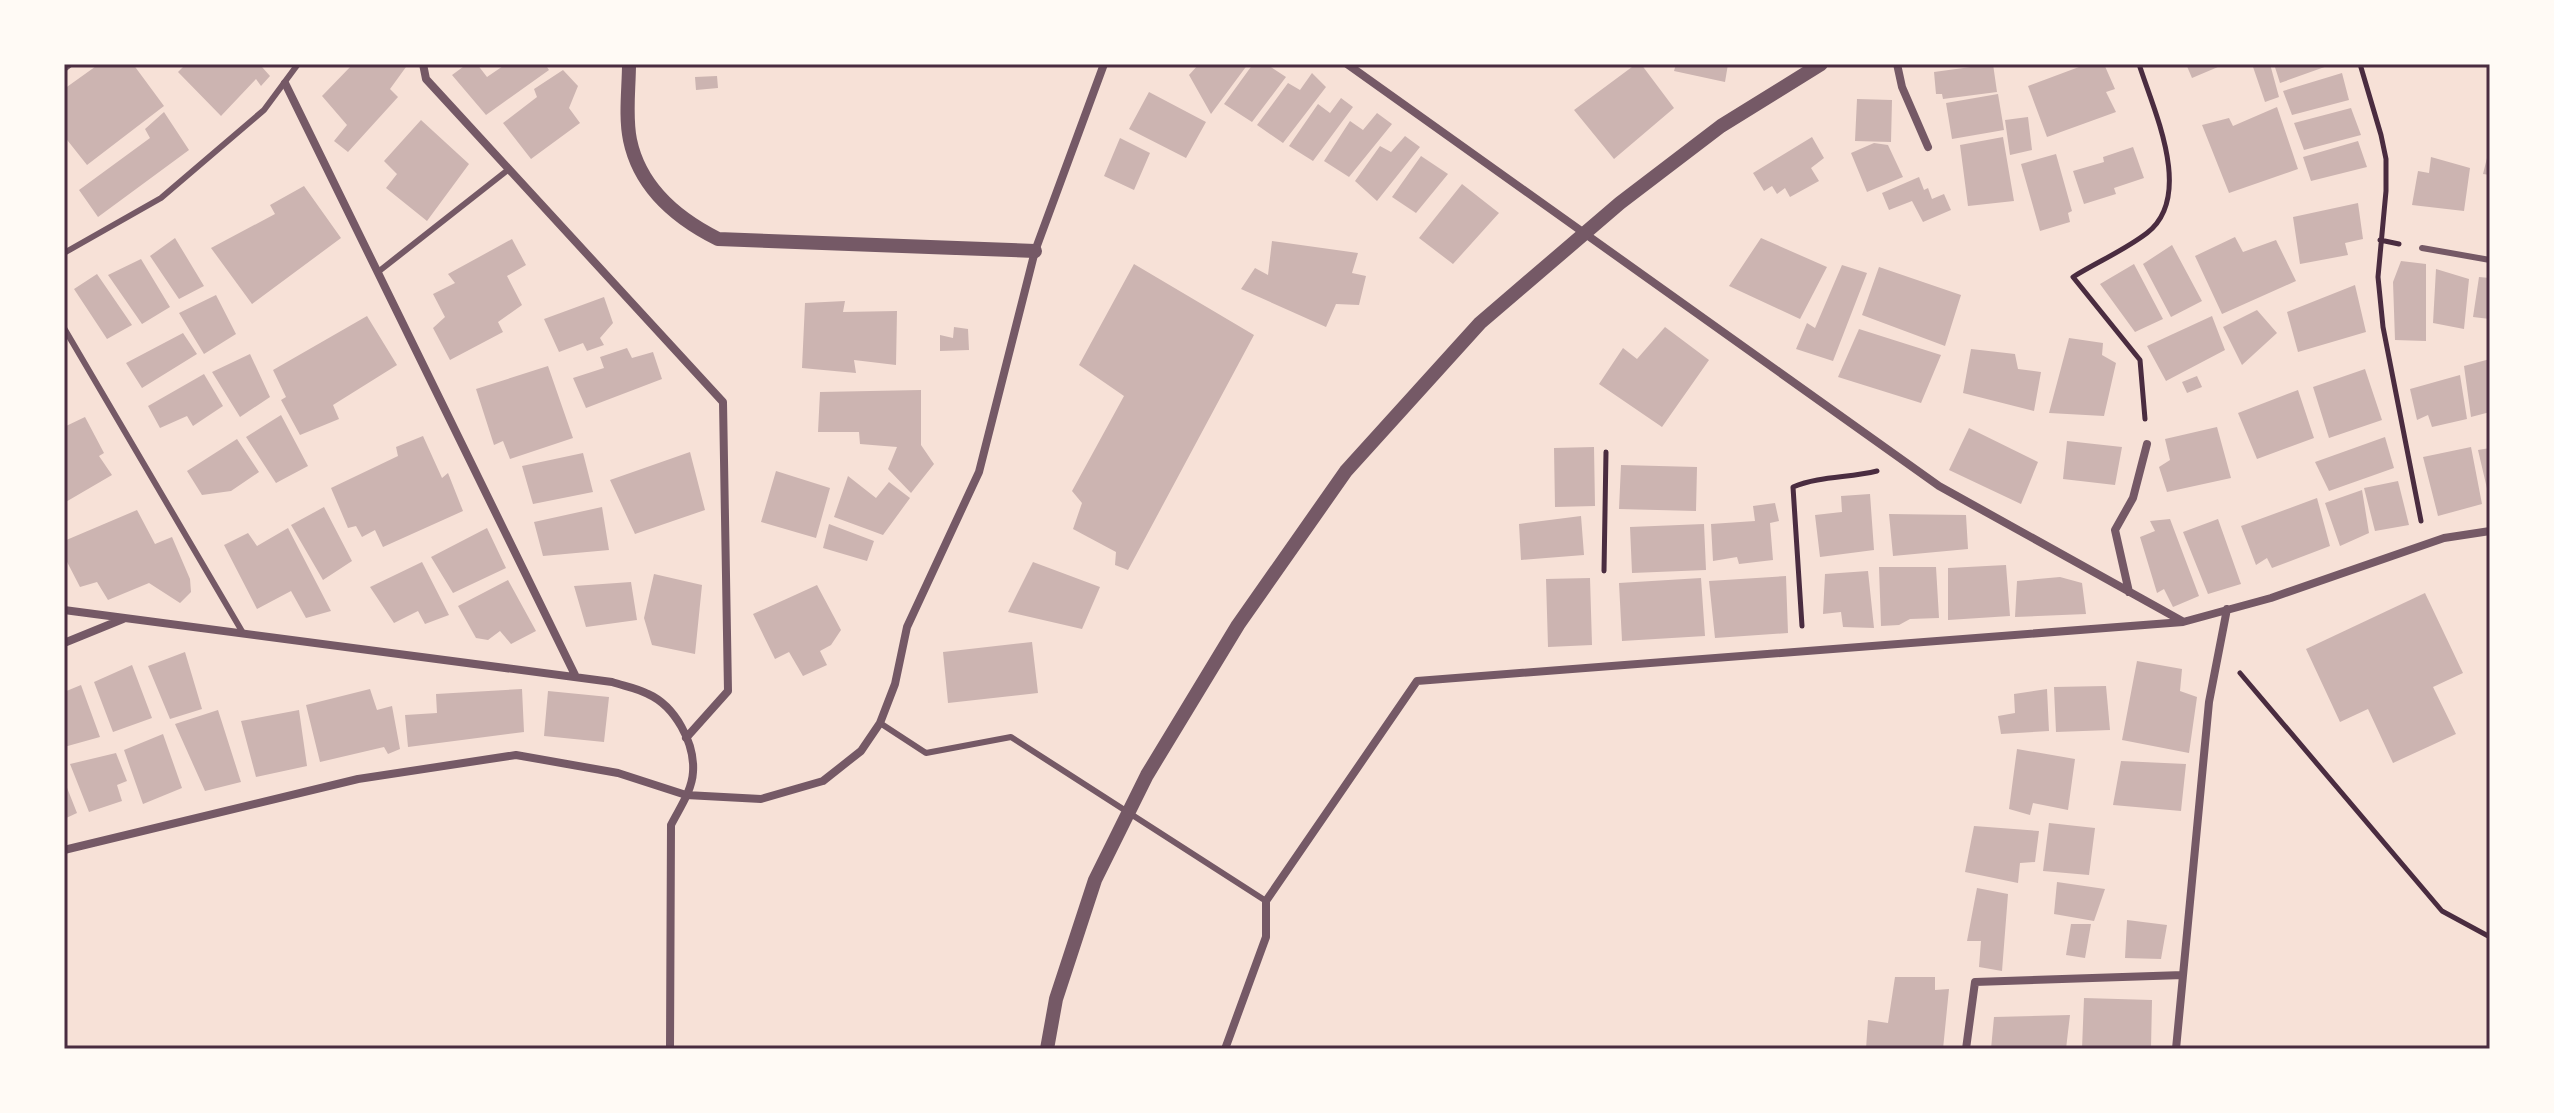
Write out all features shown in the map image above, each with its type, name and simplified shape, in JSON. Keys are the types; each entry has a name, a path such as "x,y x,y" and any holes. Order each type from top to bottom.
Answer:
{"street":[{"path":"423,64 426,79 723,402 728,691 686,738"},
{"path":"629,64 629,137 636,163 656,195 690,224 718,239 1035,251"},
{"path":"64,850 358,779 516,755 618,773 686,795 761,799 823,781 861,751 880,723 895,684 907,627 979,472 1035,251 1104,64"},
{"path":"1347,64 1939,486 2183,622"},
{"path":"1047,1049 1056,999 1095,880 1147,775 1238,625 1346,471 1492,313 1620,203 1721,126 1821,64"},
{"path":"1897,64 1902,87 1928,147"},
{"path":"285,83 576,677"},
{"path":"2129,592 2115,530 2133,498 2147,444"},
{"path":"1225,1049 1266,937 1266,901 1417,681 2183,622 2271,598 2444,538 2490,531"},
{"path":"2176,1049 2209,702 2227,609"},
{"path":"64,610 612,682 650,695 674,715 690,744 693,773 671,825 670,1049"},
{"path":"64,643 126,618"},
{"path":"1966,1049 1975,982 2183,975"}],"lane":[{"path":"64,253 161,198 264,110 298,64"},
{"path":"378,272 509,169"},
{"path":"2422,248 2490,260"},
{"path":"64,328 243,633"},
{"path":"2424,534 2427,544"},
{"path":"880,723 926,753 1011,737 1266,901"}],"path":[{"path":"2139,64 2167,155 2169,194 2159,219 2149,232 2073,277 2140,360 2147,444"},
{"path":"2360,64 2386,159 2378,277 2383,327 2424,534"},
{"path":"1604,571 1606,452"},
{"path":"1804,651 1793,487 1813,479 1854,477 1904,460"},
{"path":"2219,649 2442,911 2490,937"}],"building":[{"path":"99,64 133,64 164,106 87,165 64,136 64,89"},
{"path":"186,64 264,64 262,67 270,76 261,86 256,79 221,116 178,72"},
{"path":"353,64 403,64 406,67 390,89 398,97 348,152 334,141 347,125 322,96"},
{"path":"467,64 477,64 487,77 506,64 545,64 549,70 486,115 452,75"},
{"path":"1199,64 1248,64 1211,114 1189,75"},
{"path":"1253,64 1266,64 1286,77 1252,122 1224,104"},
{"path":"1636,64 1641,64 1674,108 1614,159 1574,110"},
{"path":"1676,64 1728,64 1725,82 1674,71"},
{"path":"1993,64 1997,92 1943,99 1942,94 1936,94 1934,72"},
{"path":"2087,64 2104,64 2115,89 2106,92 2116,112 2047,137 2028,86"},
{"path":"2186,64 2225,64 2192,78"},
{"path":"2252,64 2270,64 2279,97 2265,102"},
{"path":"2274,64 2333,64 2280,83"},
{"path":"563,70 578,86 569,108 580,123 531,159 503,123 537,97 534,89"},
{"path":"1312,73 1326,87 1283,143 1257,125 1288,83 1300,90"},
{"path":"2342,73 2349,100 2292,115 2283,91"},
{"path":"717,76 718,88 696,90 695,77"},
{"path":"1149,92 1206,122 1186,158 1129,129"},
{"path":"1998,94 2004,130 1952,139 1946,103"},
{"path":"1341,98 1353,107 1313,161 1289,146 1318,104 1330,113"},
{"path":"1857,99 1892,100 1891,142 1855,141"},
{"path":"2277,107 2298,169 2229,193 2202,125 2229,118 2233,126"},
{"path":"2351,108 2361,135 2304,150 2294,123"},
{"path":"164,112 189,150 98,217 79,190 150,138 145,129"},
{"path":"1377,113 1392,124 1349,177 1324,161 1350,121 1363,130"},
{"path":"2028,117 2032,150 2010,155 2005,120"},
{"path":"421,120 469,164 427,221 386,188 397,174 384,161"},
{"path":"1405,136 1420,147 1377,201 1355,181 1380,146 1391,152"},
{"path":"1812,137 1824,158 1811,168 1819,181 1790,197 1785,188 1777,194 1772,186 1764,191 1753,173"},
{"path":"2003,137 2014,201 1968,206 1960,145"},
{"path":"1120,138 1150,153 1134,190 1104,176"},
{"path":"2358,141 2367,167 2311,181 2303,157"},
{"path":"1874,143 1888,145 1903,177 1867,192 1851,153"},
{"path":"2133,147 2144,178 2114,188 2116,194 2084,204 2073,171 2104,162 2103,157"},
{"path":"2490,150 2490,175 2483,174"},
{"path":"2056,154 2072,211 2068,213 2070,222 2040,231 2021,164"},
{"path":"1421,156 1448,174 1416,213 1392,197"},
{"path":"2431,157 2470,168 2464,211 2412,205 2418,171 2429,173"},
{"path":"1919,177 1932,199 1944,194 1951,210 1923,222 1912,201 1889,210 1882,193"},
{"path":"1462,184 1499,213 1453,264 1419,238"},
{"path":"304,186 341,238 252,304 211,248 275,214 270,205"},
{"path":"2358,203 2363,239 2345,243 2348,255 2300,264 2293,217"},
{"path":"2235,237 2243,252 2276,240 2296,281 2222,314 2195,256"},
{"path":"175,238 204,286 179,299 150,256"},
{"path":"1761,238 1827,267 1800,319 1729,286"},
{"path":"512,239 526,265 507,276 522,305 498,322 503,332 450,360 433,328 445,317 433,294 455,283 448,274"},
{"path":"1272,241 1358,253 1352,273 1366,276 1359,305 1336,304 1326,327 1241,289 1255,268 1268,275"},
{"path":"2172,245 2202,301 2171,317 2143,264"},
{"path":"141,259 170,307 142,324 108,275"},
{"path":"2401,261 2426,264 2426,341 2395,340 2393,282"},
{"path":"1134,264 1254,335 1128,570 1115,565 1116,552 1073,529 1082,503 1072,491 1124,396 1079,365"},
{"path":"2134,264 2163,319 2135,332 2100,284"},
{"path":"1842,265 1867,273 1833,361 1796,349 1807,323 1815,328"},
{"path":"1879,267 1961,295 1945,346 1862,315"},
{"path":"2436,269 2469,279 2464,329 2433,323"},
{"path":"97,274 132,325 107,339 74,289"},
{"path":"2479,277 2490,278 2490,319 2473,317"},
{"path":"2355,285 2366,332 2298,352 2287,312"},
{"path":"216,295 236,334 204,354 179,313"},
{"path":"604,297 613,323 600,338 604,345 587,351 583,343 559,352 544,319"},
{"path":"845,301 843,312 897,311 896,365 854,360 856,373 802,368 805,303"},
{"path":"2257,310 2277,333 2242,365 2223,327"},
{"path":"367,316 397,365 333,405 339,419 300,435 281,400 286,397 273,370"},
{"path":"2212,316 2225,350 2166,381 2147,346"},
{"path":"954,327 968,329 969,350 940,351 940,335 953,338"},
{"path":"1665,327 1709,360 1662,427 1599,384 1623,348 1637,359"},
{"path":"1859,329 1941,355 1921,403 1838,377"},
{"path":"183,333 197,354 142,388 126,363"},
{"path":"2069,338 2103,343 2102,355 2116,363 2104,416 2049,413"},
{"path":"627,348 632,358 653,352 662,379 586,408 573,378 604,368 600,357"},
{"path":"1971,349 2015,354 2018,369 2041,372 2034,411 1963,393"},
{"path":"250,354 270,397 240,417 212,372"},
{"path":"2490,359 2490,412 2471,417 2464,366"},
{"path":"548,366 573,438 510,459 503,441 494,445 476,389"},
{"path":"2365,369 2382,420 2329,438 2313,387"},
{"path":"204,374 223,406 193,426 187,416 160,428 148,406"},
{"path":"2460,375 2467,419 2432,427 2428,415 2417,420 2410,389"},
{"path":"2197,376 2202,387 2187,393 2182,382"},
{"path":"921,390 921,445 934,464 911,493 888,469 897,447 860,444 859,432 818,432 820,392"},
{"path":"2298,390 2314,438 2257,459 2238,413"},
{"path":"281,415 308,466 276,483 246,437"},
{"path":"85,417 104,453 99,456 112,475 64,503 64,427"},
{"path":"2217,427 2231,478 2167,492 2159,467 2170,460 2165,439"},
{"path":"1969,428 2038,462 2021,504 1949,470"},
{"path":"423,436 442,478 448,473 463,511 383,547 375,530 362,537 356,526 348,528 331,488 398,456 396,447"},
{"path":"2385,437 2394,468 2329,491 2315,462"},
{"path":"237,439 259,472 231,491 202,495 187,471"},
{"path":"2067,441 2122,447 2115,485 2063,479"},
{"path":"1594,447 1595,506 1555,507 1554,448"},
{"path":"2471,447 2482,504 2438,516 2423,457"},
{"path":"2490,448 2490,497 2489,497 2478,450"},
{"path":"690,452 705,510 635,534 610,480"},
{"path":"583,453 593,492 533,504 522,466"},
{"path":"1621,465 1697,467 1696,511 1619,509"},
{"path":"776,471 830,488 816,538 761,522"},
{"path":"848,476 876,498 889,482 910,498 883,535 834,517"},
{"path":"2398,481 2409,525 2375,531 2364,488"},
{"path":"2362,490 2369,533 2340,546 2325,503"},
{"path":"1870,494 1874,550 1820,557 1815,515 1842,512 1841,496"},
{"path":"2317,498 2330,546 2272,568 2267,558 2256,565 2241,526"},
{"path":"1775,503 1779,521 1770,523 1773,560 1739,564 1737,557 1713,561 1711,524 1755,521 1753,506"},
{"path":"324,507 352,561 323,580 291,525"},
{"path":"602,507 609,550 543,556 534,522"},
{"path":"137,510 155,544 172,537 190,579 191,592 180,603 149,583 108,600 97,582 80,587 64,556 64,541"},
{"path":"1889,514 1966,515 1968,549 1893,556"},
{"path":"1581,516 1584,555 1521,560 1519,524"},
{"path":"2170,519 2199,596 2173,607 2164,589 2157,593 2140,537 2155,531 2150,521"},
{"path":"2218,519 2241,584 2208,594 2183,532"},
{"path":"829,524 874,541 867,561 823,548"},
{"path":"1704,524 1706,570 1632,573 1630,527"},
{"path":"288,528 331,611 306,618 291,591 257,609 224,545 248,533 257,546"},
{"path":"487,528 506,568 453,593 431,557"},
{"path":"422,562 449,615 425,624 418,611 394,623 370,587"},
{"path":"1033,562 1100,587 1082,629 1008,612"},
{"path":"2006,565 2010,616 1948,620 1948,568"},
{"path":"1879,567 1936,567 1939,618 1910,619 1899,625 1881,626"},
{"path":"1868,571 1874,628 1843,627 1841,612 1823,614 1825,574"},
{"path":"654,574 702,585 695,654 652,645 644,618"},
{"path":"1786,576 1788,633 1715,638 1709,581"},
{"path":"2060,577 2082,583 2086,614 2015,617 2017,581"},
{"path":"1590,578 1592,645 1548,647 1546,579"},
{"path":"1701,578 1705,636 1622,641 1619,583"},
{"path":"508,580 536,631 511,644 500,631 488,640 476,638 458,606"},
{"path":"631,582 637,620 586,627 574,586"},
{"path":"817,585 841,630 831,645 820,651 827,665 803,676 789,652 775,659 753,614"},
{"path":"2425,593 2463,673 2433,687 2456,734 2393,763 2368,709 2340,722 2306,649"},
{"path":"1032,642 1038,693 948,703 943,652"},
{"path":"185,652 202,709 170,719 148,666"},
{"path":"2137,661 2182,669 2180,691 2197,697 2189,753 2122,740"},
{"path":"132,665 152,718 113,732 94,682"},
{"path":"81,685 100,737 64,747 64,692"},
{"path":"2106,686 2110,730 2056,732 2054,687"},
{"path":"370,689 377,710 392,706 400,749 388,754 384,747 320,762 306,705"},
{"path":"522,689 524,732 408,747 405,715 437,713 436,694"},
{"path":"2047,689 2049,731 2001,734 1998,716 2015,713 2014,694"},
{"path":"548,691 609,697 604,742 544,736"},
{"path":"218,710 241,782 205,791 175,724"},
{"path":"299,710 307,766 256,777 241,721"},
{"path":"163,734 182,788 143,804 124,750"},
{"path":"2017,749 2075,759 2068,810 2033,803 2030,815 2009,809"},
{"path":"116,753 127,781 117,785 122,801 89,812 70,764"},
{"path":"2121,761 2186,764 2181,811 2113,805"},
{"path":"64,780 77,813 64,819"},
{"path":"2049,823 2095,828 2089,875 2043,871"},
{"path":"1974,826 2039,831 2035,862 2020,863 2018,883 1965,872"},
{"path":"2057,882 2105,889 2094,921 2054,914"},
{"path":"1977,888 2008,894 2002,971 1979,967 1981,941 1967,941"},
{"path":"2127,920 2167,925 2161,959 2125,958"},
{"path":"2071,924 2091,924 2085,958 2066,955"},
{"path":"1895,977 1935,977 1935,990 1949,989 1943,1049 1866,1049 1868,1020 1888,1023"},
{"path":"2084,998 2152,1000 2151,1048 2082,1049"},
{"path":"2070,1015 2066,1049 1991,1049 1994,1017"}]}
